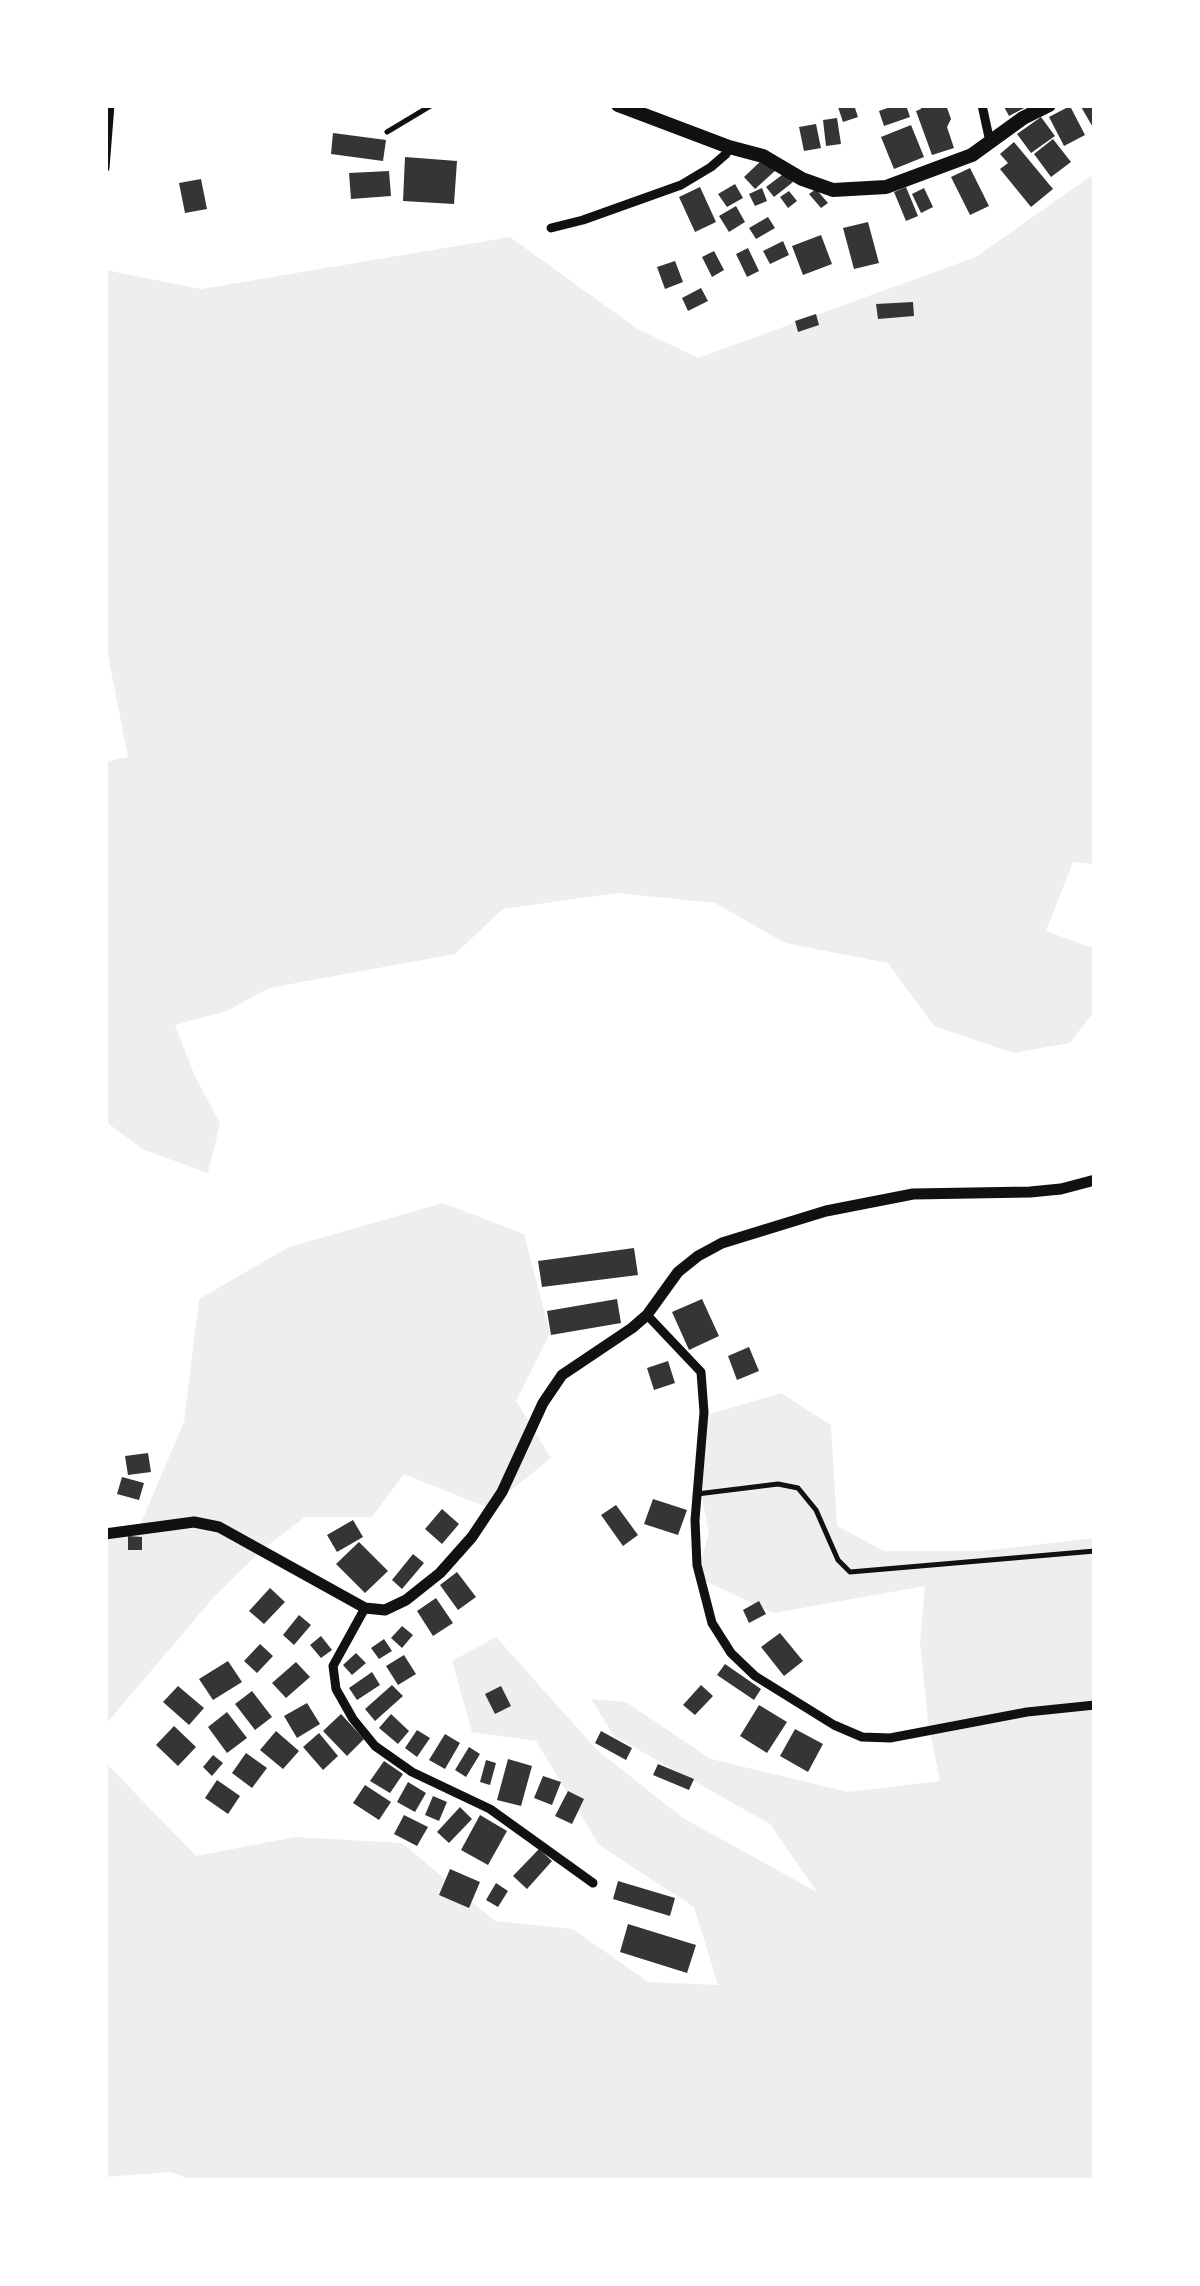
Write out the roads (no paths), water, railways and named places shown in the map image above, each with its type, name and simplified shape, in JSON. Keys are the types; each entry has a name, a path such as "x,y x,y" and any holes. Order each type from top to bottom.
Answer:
{"main road":[{"path":"618,105 763,156 833,190 886,187 972,155 1023,118 1049,105"}],"street":[{"path":"105,168 110,105"},
{"path":"982,105 990,142"},
{"path":"551,228 681,185 711,168 729,147"},
{"path":"105,1534 194,1522 219,1526 365,1608 385,1610 406,1600 440,1572 472,1537 502,1492 543,1403 562,1375 646,1315 678,1272 698,1256 722,1243 826,1211 913,1194 1030,1192 1095,1180"},
{"path":"646,1315 701,1372 704,1412 697,1494 697,1565 712,1623 730,1652 756,1676 834,1725 862,1737 890,1738 1027,1712 1095,1705"},
{"path":"365,1608 333,1666 336,1690 375,1746 412,1772 490,1810 593,1883"}],"lane":[{"path":"387,132 432,105"},
{"path":"697,1494 778,1484 798,1488 816,1510 838,1560 850,1572 1054,1552 1095,1552"}]}
